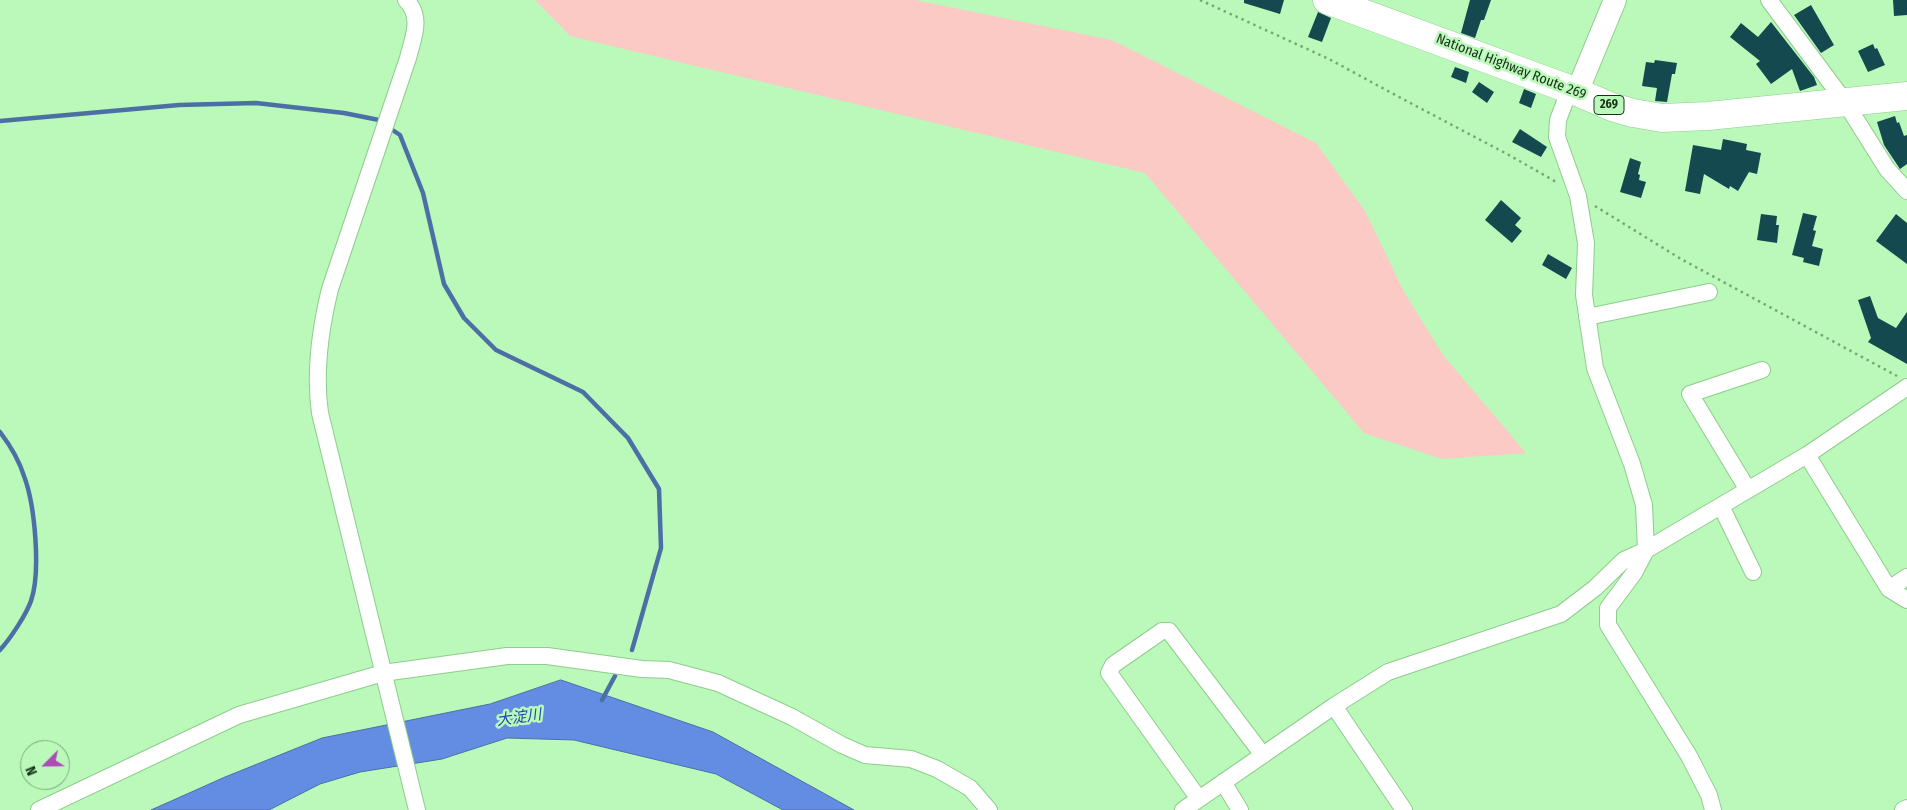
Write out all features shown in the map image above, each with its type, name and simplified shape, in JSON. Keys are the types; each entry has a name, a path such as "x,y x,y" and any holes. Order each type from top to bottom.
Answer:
{"highway":[{"name":"National Highway Route 269","path":"1327,0 1612,106 1633,113 1662,118 1708,116 1907,96"}],"street":[{"path":"406,0 412,6 417,21 408,58 330,289 322,320 318,355 317,391 320,413 417,810"},
{"path":"1615,0 1578,92 1566,99 1558,120 1557,137 1578,196 1586,243 1584,296 1595,368 1632,464 1644,505 1646,550 1634,573 1608,608 1608,624 1689,756 1709,796 1713,810"},
{"path":"1769,0 1845,102 1887,169 1907,191"},
{"path":"1587,317 1709,292"},
{"path":"1748,490 1690,394 1762,370"},
{"path":"1183,810 1334,706 1388,672 1561,614 1595,588 1624,560 1646,550 1807,455 1903,382"},
{"path":"1807,455 1889,589 1907,600"},
{"path":"1721,506 1754,572"},
{"path":"1889,589 1907,577"},
{"path":"1199,799 1109,674 1113,665 1162,630 1169,631 1263,754"},
{"path":"39,810 239,715 384,677 507,656 547,656 642,670 669,670 718,683 792,717 842,745 865,755 911,758 937,769 970,788 989,810"},
{"path":"1334,706 1404,810"},
{"path":"1222,782 1240,810"},
{"path":"1903,810 1907,808"}],"path":[{"path":"1200,0 1330,59 1399,98 1510,154 1681,259 1903,382"}],"shaded area":[{"path":"535,0 915,0 1112,40 1316,143 1365,211 1404,292 1443,355 1526,453 1442,459 1364,433 1145,173 570,36"}],"water":[{"name":"大淀川","path":"561,680 713,732 854,810 783,810 716,774 574,740 507,738 442,759 360,772 320,784 269,810 151,810 225,777 322,738 490,704"}],"building":[{"path":"1244,0 1284,0 1280,14 1244,3"},
{"path":"1470,0 1491,0 1475,38 1461,33"},
{"path":"1893,0 1907,0 1907,15 1894,16"},
{"path":"1811,5 1834,45 1821,53 1794,15"},
{"path":"1318,12 1331,18 1322,42 1308,37"},
{"path":"1771,22 1814,77 1817,85 1800,91 1792,69 1771,84 1756,64 1760,61 1730,37 1741,23 1758,37"},
{"path":"1873,44 1885,65 1868,72 1858,51"},
{"path":"1655,60 1677,63 1675,74 1672,74 1667,102 1655,101 1657,88 1642,86 1646,62 1654,63"},
{"path":"1455,67 1469,72 1466,83 1451,77"},
{"path":"1479,82 1494,92 1487,103 1472,92"},
{"path":"1524,89 1536,94 1531,108 1519,103"},
{"path":"1895,116 1904,136 1907,135 1907,164 1900,169 1884,145 1877,122"},
{"path":"1520,129 1547,147 1541,157 1512,142"},
{"path":"1723,139 1747,144 1746,150 1761,153 1757,174 1749,172 1738,191 1730,186 1729,189 1704,174 1700,194 1685,191 1693,145 1721,150"},
{"path":"1630,158 1641,162 1638,174 1640,175 1639,180 1646,182 1641,198 1620,192"},
{"path":"1501,200 1521,218 1515,225 1522,231 1512,243 1485,220"},
{"path":"1803,213 1817,216 1813,230 1816,231 1812,246 1823,249 1819,266 1803,262 1804,258 1792,255"},
{"path":"1761,214 1777,216 1776,225 1779,225 1777,243 1757,240"},
{"path":"1896,214 1907,223 1907,264 1876,241"},
{"path":"1548,254 1572,268 1566,279 1542,265"},
{"path":"1870,296 1878,318 1896,328 1907,312 1907,364 1868,342 1871,338 1858,300"}],"waterway":[{"path":"0,121 179,105 256,103 344,113 382,122"},
{"path":"388,127 400,135 423,193 444,284 464,318 496,350 583,392 628,438 659,489 661,548 632,650"},
{"path":"0,432 17,458 28,489 34,521 36,556 36,573 31,601 17,627 0,650"},
{"path":"602,700 615,676"}]}
